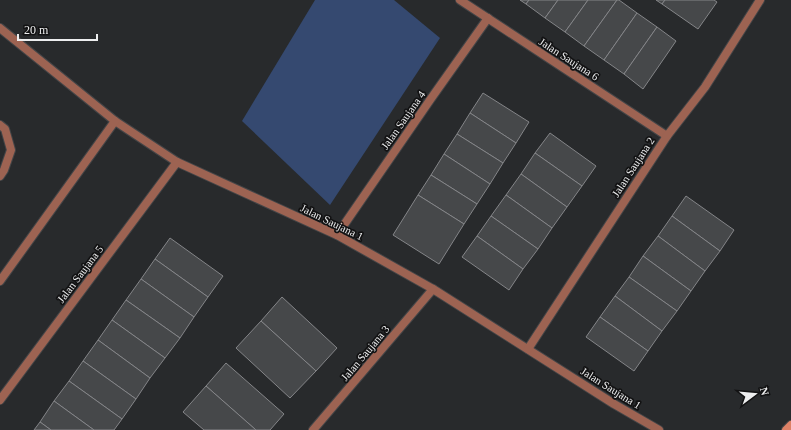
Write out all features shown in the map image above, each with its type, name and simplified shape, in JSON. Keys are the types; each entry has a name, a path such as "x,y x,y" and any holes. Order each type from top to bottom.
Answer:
{"street":[{"name":"Jalan Saujana 6","path":"460,0 667,136"},
{"name":"Jalan Saujana 2","path":"528,349 667,136 705,87 760,0"},
{"name":"Jalan Saujana 4","path":"337,235 488,18"},
{"name":"Jalan Saujana 1","path":"0,28 115,120 177,162 337,235 433,289 614,404 659,430"},
{"path":"0,281 115,120"},
{"path":"0,125 6,129 11,150 4,170 0,176"},
{"name":"Jalan Saujana 5","path":"0,400 177,162"},
{"name":"Jalan Saujana 3","path":"313,430 433,289"},
{"path":"786,430 791,425"}],"shaded area":[{"path":"315,0 394,0 440,38 330,205 242,121"}],"building":[{"path":"520,0 529,0 526,4"},
{"path":"529,0 558,0 545,18 526,4"},
{"path":"558,0 588,0 565,32 545,18"},
{"path":"588,0 617,0 584,46 565,32"},
{"path":"617,0 637,13 604,60 584,46"},
{"path":"656,0 665,0 662,4"},
{"path":"665,0 714,0 717,2 698,29 662,4"},
{"path":"637,13 657,27 624,74 604,60"},
{"path":"657,27 676,41 643,89 624,74"},
{"path":"483,93 529,122 516,143 470,113"},
{"path":"470,113 516,143 503,163 457,134"},
{"path":"550,133 596,166 582,186 535,153"},
{"path":"457,134 503,163 490,184 444,154"},
{"path":"535,153 582,186 567,207 521,174"},
{"path":"444,154 490,184 477,204 431,175"},
{"path":"521,174 567,207 552,228 506,195"},
{"path":"431,175 477,204 464,224 418,195"},
{"path":"418,195 464,224 439,264 393,235"},
{"path":"506,195 552,228 538,249 491,216"},
{"path":"686,196 734,230 720,251 672,216"},
{"path":"491,216 538,249 523,269 477,236"},
{"path":"672,216 720,251 705,271 658,236"},
{"path":"477,236 523,269 509,290 462,257"},
{"path":"658,236 705,271 691,291 643,256"},
{"path":"170,238 223,276 208,297 155,259"},
{"path":"643,256 691,291 677,311 629,277"},
{"path":"155,259 208,297 194,317 141,279"},
{"path":"629,277 677,311 662,331 615,296"},
{"path":"141,279 194,317 180,338 126,300"},
{"path":"615,296 662,331 648,351 600,317"},
{"path":"282,297 337,348 316,371 261,321"},
{"path":"126,300 180,338 165,358 112,320"},
{"path":"600,317 648,351 634,371 586,337"},
{"path":"112,320 165,358 150,378 98,340"},
{"path":"261,321 316,371 290,398 236,348"},
{"path":"98,340 150,378 136,399 83,361"},
{"path":"83,361 136,399 122,419 69,381"},
{"path":"226,363 284,414 270,430 256,430 206,386"},
{"path":"69,381 122,419 114,430 94,430 54,401"},
{"path":"206,386 256,430 204,430 183,412"},
{"path":"54,401 94,430 51,430 40,422"},
{"path":"40,422 51,430 34,430"}]}
